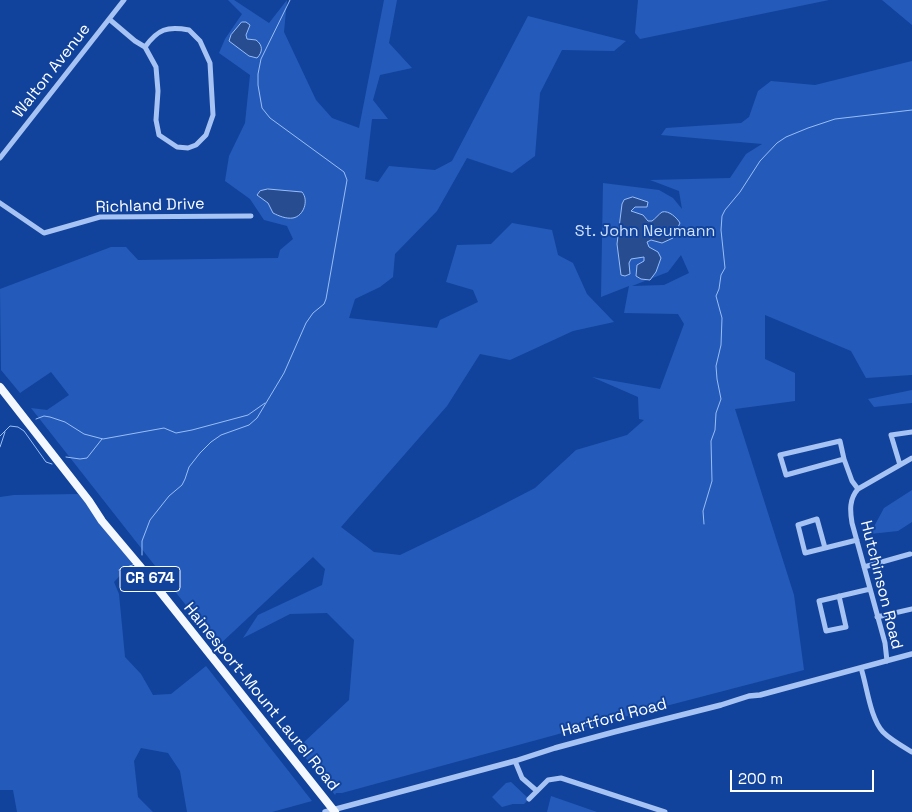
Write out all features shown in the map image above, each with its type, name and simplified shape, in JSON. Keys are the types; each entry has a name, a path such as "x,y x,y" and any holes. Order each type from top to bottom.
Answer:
{"main road":[{"name":"Hainesport-Mount Laurel Road","path":"0,387 89,501 102,521 334,811"}],"street":[{"name":"Walton Avenue","path":"0,158 124,0"},
{"path":"109,19 145,47 156,67 158,91 156,120 159,136 176,147 188,148 196,145 206,135 213,115 210,63 200,41 189,30 171,28 164,29 155,35 145,47"},
{"name":"Richland Drive","path":"0,203 44,232 100,217 250,216"},
{"path":"900,465 891,435 912,432"},
{"path":"844,459 786,475 780,455 840,441 852,481 858,489 912,458"},
{"name":"Hutchinson Road","path":"858,489 853,496 850,507 885,643 887,661"},
{"path":"825,548 817,519 798,525 805,553 825,548 857,540"},
{"path":"864,567 910,554"},
{"path":"839,596 846,627 826,631 819,601 870,588"},
{"path":"877,617 912,609"},
{"name":"Hartford Road","path":"325,812 516,761 624,729 912,654"},
{"path":"861,668 880,728 893,740 912,752"},
{"path":"516,761 522,778 537,791"},
{"path":"529,799 548,780 561,778 665,812"}],"green space":[{"name":"St. John Neumann","path":"228,0 234,0 269,23 287,0 284,32 316,100 332,118 359,128 384,0 397,0 389,43 412,68 380,75 373,100 388,119 372,119 365,179 378,182 389,166 435,170 452,161 528,16 626,41 614,51 562,50 540,93 535,156 512,173 467,158 437,211 395,254 393,277 380,287 355,299 349,318 437,328 440,320 478,302 473,290 446,282 457,245 491,244 512,223 552,230 558,255 573,263 587,294 614,322 573,331 510,360 480,354 447,406 341,527 374,552 400,555 535,488 576,450 627,435 644,420 639,419 638,397 592,377 660,389 684,324 678,314 624,313 629,286 601,297 603,183 659,190 673,198 682,209 679,191 650,180 730,178 746,154 762,144 661,135 666,128 741,123 749,117 758,91 771,81 815,85 912,61 912,375 866,378 851,351 765,315 765,359 795,373 795,401 735,409 794,595 804,670 342,793 336,793 335,795 285,732 303,743 349,700 354,640 327,613 290,614 243,638 258,615 322,585 325,569 313,557 218,646 31,408 47,410 69,395 51,372 20,393 1,370 0,289 111,247 126,247 138,260 278,258 280,250 293,239 287,226 264,220 250,199 225,181 229,156 245,123 250,75 219,53 225,39 242,14","holes":["681,255 689,273 664,285 632,286 668,272"]},
{"path":"638,0 829,0 640,39 635,33"},
{"path":"882,0 912,0 912,25"},
{"path":"912,390 912,403 874,407 868,399"},
{"path":"912,490 912,522 898,531 870,534 884,508"},
{"path":"78,494 134,561 114,582 119,594 125,657 141,674 153,695 171,694 206,666 312,801 272,812 187,812 180,771 168,753 141,748 134,761 138,797 153,812 17,812 13,790 0,790 0,497"},
{"path":"511,782 529,799 524,804 502,807 492,797 506,783"},
{"path":"551,796 597,812 547,812"}],"shaded area":[{"path":"242,22 250,25 246,35 247,39 256,40 261,46 257,58 249,56 229,41 231,35"},
{"path":"268,189 302,192 305,199 303,211 293,218 273,213 268,203 257,195 260,191"},
{"path":"633,197 648,202 647,207 635,207 631,211 643,215 648,221 652,221 662,212 667,212 680,223 673,238 662,243 651,240 647,242 649,247 658,252 661,258 656,272 650,280 641,279 636,276 637,265 644,261 644,257 631,259 629,263 630,274 621,275 617,244 622,204 624,200"}],"waterway":[{"path":"142,555 142,541 150,520 169,496 182,485 189,467 211,442 221,435 249,425 257,418 284,373 306,323 313,313 324,304 326,299 347,180 344,172 270,118 262,108 258,85 261,59 290,0"},
{"path":"704,524 703,511 712,481 711,441 715,430 716,413 721,399 716,366 721,345 722,318 716,296 721,275 725,268 721,230 722,216 725,210 740,192 760,161 777,143 786,137 835,119 912,110"},
{"path":"36,419 44,416 50,417 65,422 84,434 103,439 164,428 176,433 192,430 248,415 265,403"},
{"path":"0,436 10,426 18,427 24,431 46,462 52,464"},
{"path":"0,447 5,432"},
{"path":"66,457 87,458 102,439"},
{"path":"119,570 135,564"}]}
